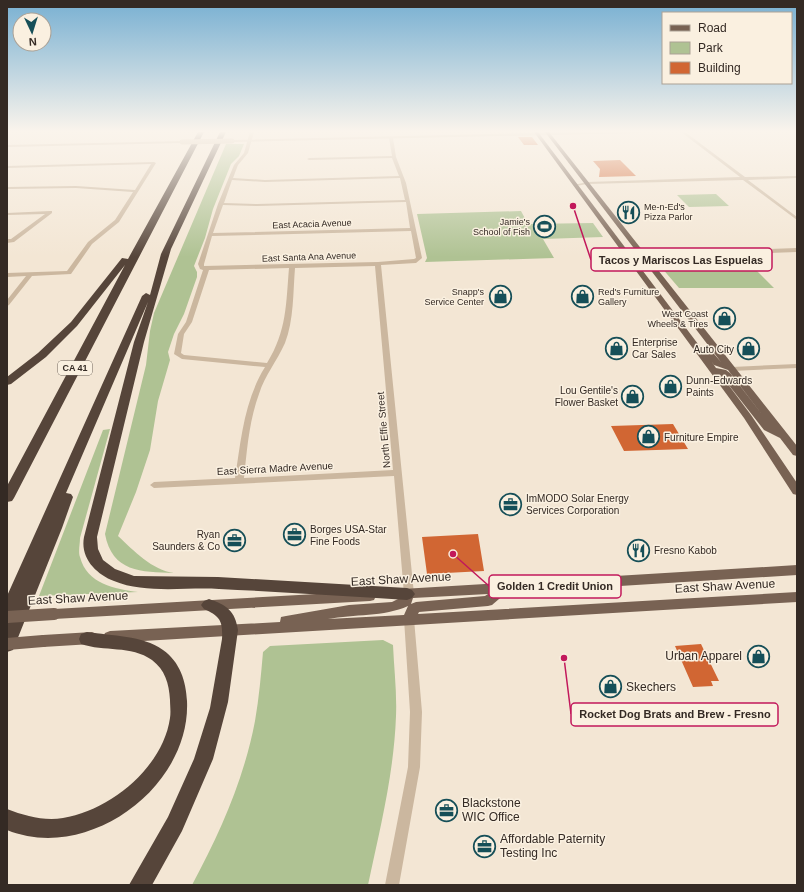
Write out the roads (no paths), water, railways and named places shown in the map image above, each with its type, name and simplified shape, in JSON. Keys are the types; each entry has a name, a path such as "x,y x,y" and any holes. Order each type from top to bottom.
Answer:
{"highway":[{"name":"CA 41","path":"7,498 178,174"},
{"path":"7,613 168,247 203,174"},
{"path":"7,382 42,354 74,324 144,237"},
{"path":"168,247 154,297 139,342 90,539 90,548 94,559 108,574 120,579 134,582 218,583 408,594"},
{"path":"7,644 55,528 99,402"},
{"path":"140,885 168,839 195,782 217,715 230,622 224,612 209,605"},
{"path":"7,819 13,823 53,829 86,822 122,804 139,790 154,774 172,744 177,727 180,699 176,682 169,665 161,657 151,651 137,646 87,639"}],"main road":[{"path":"567,174 748,417 797,491"},
{"path":"580,174 797,453"},
{"path":"684,332 696,336 717,363 732,369"},
{"path":"713,370 723,372 727,375 767,428 787,440"},
{"name":"East Shaw Avenue","path":"7,617 797,570"},
{"path":"409,619 416,607 488,601 503,588"},
{"path":"230,630 349,610 393,607 407,600 408,594"},
{"name":"East Shaw Avenue","path":"7,644 797,597"}],"street":[{"path":"7,275 69,273 90,243 117,221 148,174"},
{"path":"232,174 220,204 201,264 204,268 189,322 181,334 176,354 182,357 270,365"},
{"path":"400,174 408,201 413,229"},
{"path":"737,174 797,218"},
{"path":"230,179 265,181 401,177"},
{"path":"576,185 587,183 797,177"},
{"path":"7,188 76,187 137,191"},
{"path":"220,204 257,205 408,201"},
{"path":"7,214 50,212 9,241"},
{"name":"East Acacia Avenue","path":"211,235 413,229"},
{"name":"East Santa Ana Avenue","path":"204,268 378,264 416,261 419,258 413,229"},
{"path":"628,256 797,250"},
{"name":"North Effie Street","path":"378,264 408,594"},
{"path":"239,481 250,411 260,382 283,338 292,266"},
{"path":"7,304 31,274"},
{"path":"732,369 797,366"},
{"name":"East Sierra Madre Avenue","path":"154,485 397,473"},
{"path":"392,885 414,767 415,753 416,712 409,619"}],"place":[{"name":"Tacos y Mariscos Las Espuelas","path":"573,206"},
{"name":"Me-n-Ed's Pizza Parlor","path":"628,212"},
{"name":"Jamie's School of Fish","path":"545,227"},
{"name":"Snapp's Service Center","path":"500,297"},
{"name":"Red's Furniture Gallery","path":"583,297"},
{"name":"West Coast Wheels & Tires","path":"724,319"},
{"name":"Enterprise Car Sales","path":"616,348"},
{"name":"Auto City","path":"749,349"},
{"name":"Dunn-Edwards Paints","path":"670,386"},
{"name":"Lou Gentile's Flower Basket","path":"633,396"},
{"name":"Furniture Empire","path":"649,437"},
{"name":"ImMODO Solar Energy Services Corporation","path":"510,504"},
{"name":"Borges USA-Star Fine Foods","path":"294,535"},
{"name":"Ryan Saunders & Co","path":"235,540"},
{"name":"Fresno Kabob","path":"639,550"},
{"name":"Golden 1 Credit Union","path":"453,554"},
{"name":"Urban Apparel","path":"758,656"},
{"name":"Rocket Dog Brats and Brew - Fresno","path":"564,658"},
{"name":"Skechers","path":"611,687"},
{"name":"Blackstone WIC Office","path":"447,810"},
{"name":"Affordable Paternity Testing Inc","path":"484,846"}]}
